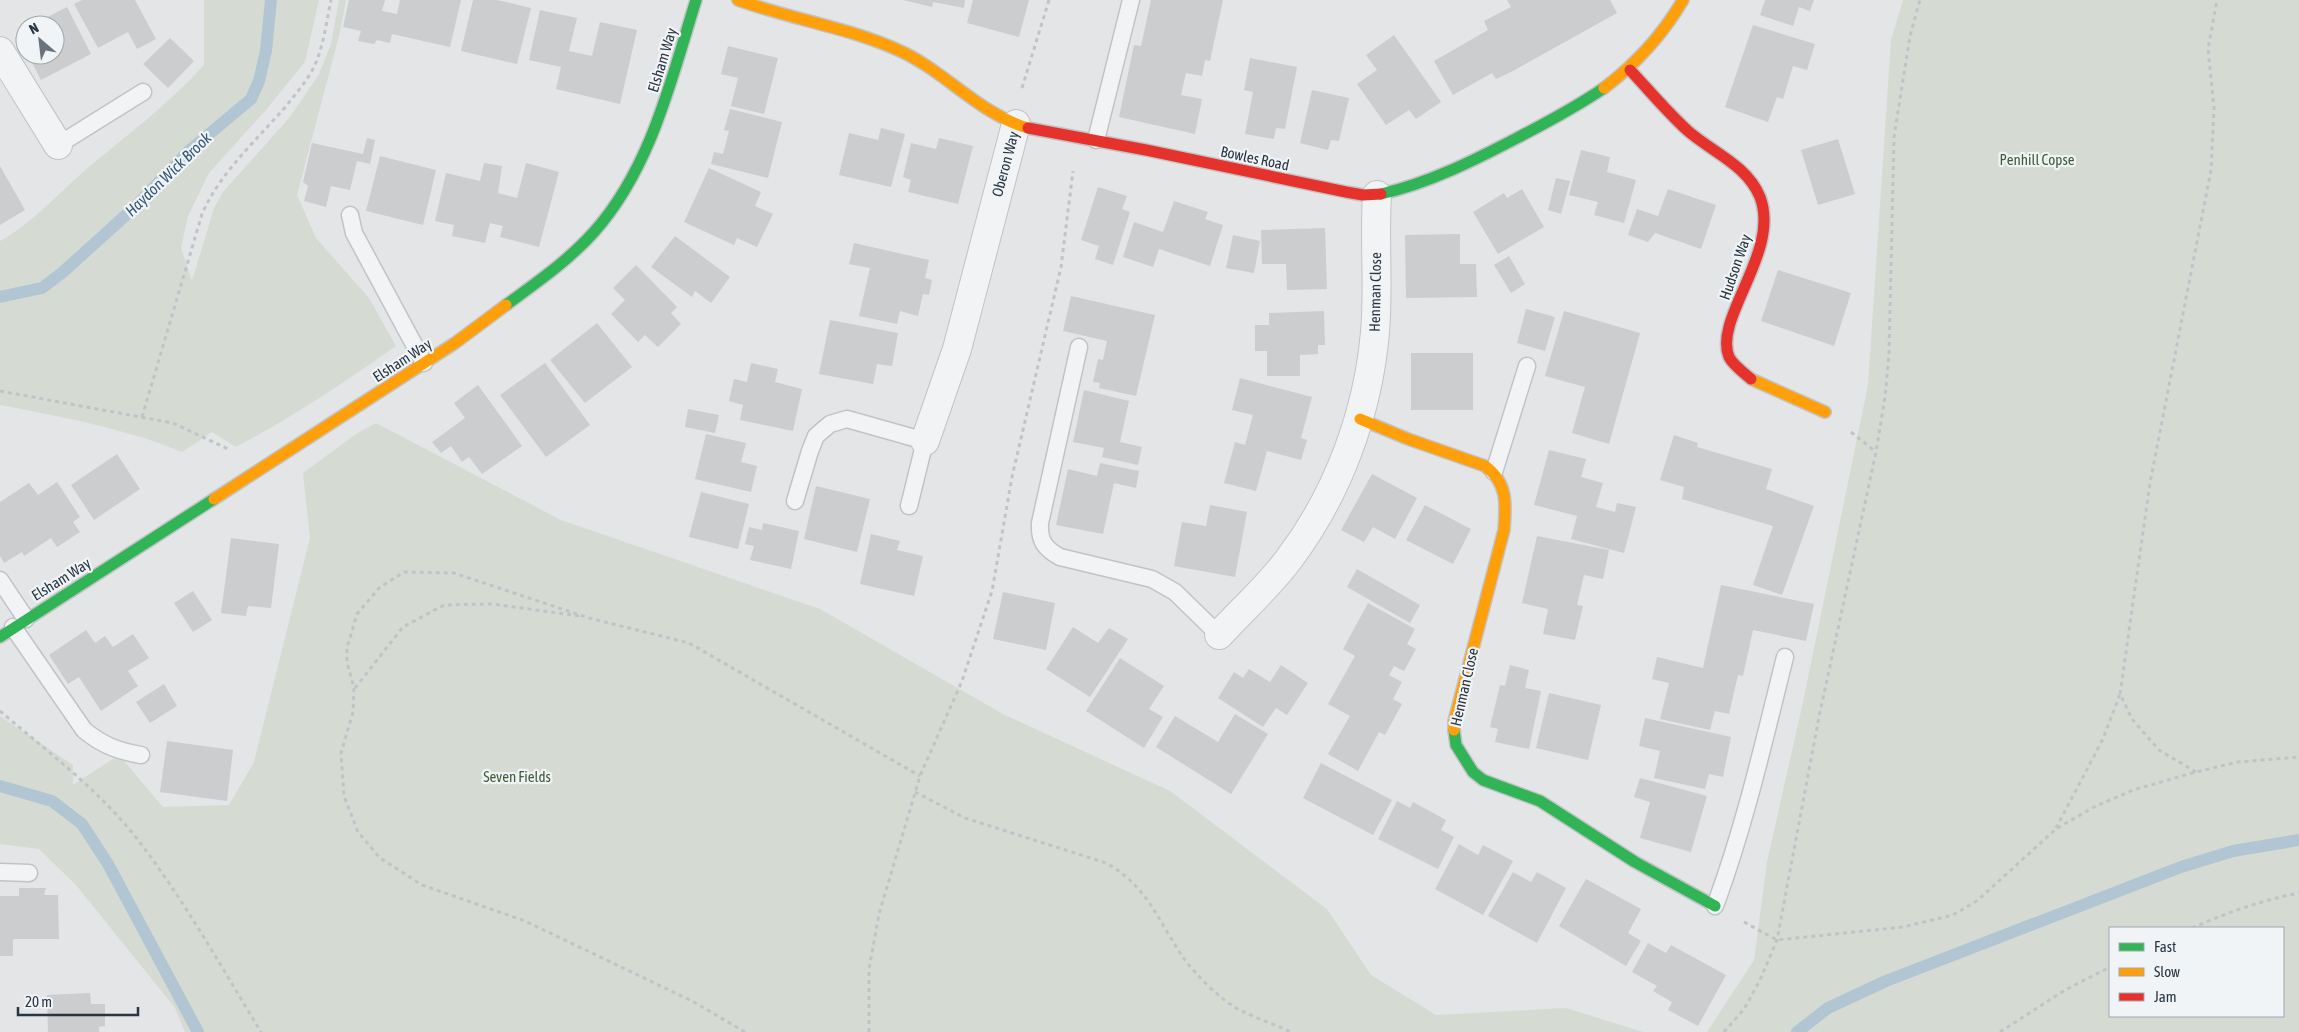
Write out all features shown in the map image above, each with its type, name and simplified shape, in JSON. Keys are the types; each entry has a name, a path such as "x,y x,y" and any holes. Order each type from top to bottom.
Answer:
{"street":[{"name":"Elsham Way","path":"13,628 424,363 478,326 557,267 592,233 617,203 636,170 661,113 696,0"},
{"name":"Oberon Way","path":"738,0 898,50 927,65 1016,124 957,349 925,442"},
{"path":"1630,70 1661,34 1683,0"},
{"path":"0,51 58,145"},
{"name":"Bowles Road","path":"1016,124 1272,178 1377,195 1405,188 1434,177 1483,154 1600,93 1630,70"},
{"name":"Hudson Way","path":"1630,70 1688,131 1741,170 1752,183 1760,198 1764,213 1762,243 1730,326 1726,345 1730,359 1751,379 1825,412"},
{"name":"Henman Close","path":"1219,635 1288,560 1309,530 1333,486 1360,419 1375,334 1378,296 1375,229 1377,195"},
{"path":"1360,419 1408,439 1469,459 1494,472"},
{"name":"Henman Close","path":"1494,472 1502,482 1505,492 1504,530 1454,721 1454,736 1460,754 1473,772 1483,780 1540,801 1578,823 1635,862 1715,906"}],"lane":[{"path":"1096,140 1131,0"},
{"path":"58,145 143,92"},
{"path":"350,215 358,241 424,363"},
{"path":"1079,348 1040,524 1042,543 1060,557 1152,579 1175,592 1219,635"},
{"path":"1494,472 1528,366"},
{"path":"795,501 816,436 830,424 847,419 925,442 909,506"},
{"path":"0,580 13,628 84,730 99,743 120,751 141,755"},
{"path":"1715,906 1751,794 1785,657"},
{"path":"0,872 29,873"}],"path":[{"path":"142,417 202,214 210,196 232,166 269,126 308,77 317,61 331,0"},
{"path":"1016,124 1023,86 1049,0"},
{"path":"1724,1032 1744,1009 1760,980 1777,940 1818,717 1876,452 1885,397 1891,304 1894,137 1910,36 1920,0"},
{"path":"2056,829 2103,739 2120,694 2150,483 2211,170 2214,108 2208,49 2217,0"},
{"path":"868,1032 869,969 872,942 920,776 962,681 992,591 1012,477 1061,267 1077,137"},
{"path":"0,391 174,423 193,431 260,469"},
{"path":"745,1032 692,1002 525,920 422,885 380,858 358,832 344,796 341,753 353,712 354,688 347,662 347,648 357,614 379,588 404,572 454,572 589,618 689,643 920,776"},
{"path":"354,688 403,627 444,605 492,604 589,618"},
{"path":"2120,694 2132,719 2159,750 2196,772"},
{"path":"0,712 102,800 138,840 178,898 261,1032"},
{"path":"1777,940 1903,927 1953,915 1978,900 2056,829 2094,807 2133,790 2196,772 2238,762 2299,757"},
{"path":"915,792 965,818 1106,863 1124,873 1145,895 1185,961 1210,987 1237,1008 1291,1032"},
{"path":"2194,927 2216,917 2275,897 2299,893"},
{"path":"2000,1032 2065,990 2109,968"}],"green space":[{"path":"204,0 319,0 305,62 265,111 209,173 188,216 181,248 192,281 214,208 223,192 290,117 319,74 331,44 339,0 346,0 340,32 297,195 316,238 369,298 396,346 317,399 236,447 212,432 182,452 115,430 0,405 0,241 33,218 83,172 161,107 204,65"},
{"name":"Penhill Copse","path":"1903,0 2299,0 2299,1032 1707,1032 1754,960 1767,862 1803,702 1868,385 1891,40"},
{"name":"Seven Fields","path":"376,423 561,520 820,609 1003,714 1170,791 1327,909 1371,975 1436,1015 1566,1008 1643,1032 185,1032 175,1008 76,885 39,849 0,844 0,716 73,765 73,785 119,755 163,807 229,805 254,762 310,538 303,473 356,434"}],"building":[{"path":"82,0 135,0 156,39 137,49 128,32 98,48 74,4"},
{"path":"349,0 385,0 382,11 397,14 400,0 461,0 450,47 392,34 390,43 377,40 374,44 358,41 361,31 343,27"},
{"path":"473,0 497,0 531,8 517,64 461,51"},
{"path":"903,0 965,0 964,8 933,2 932,7"},
{"path":"973,0 1029,0 1019,37 967,23"},
{"path":"1151,0 1223,0 1210,61 1205,60 1202,76 1186,73 1181,95 1202,99 1195,134 1119,117 1134,45 1141,46"},
{"path":"1507,0 1610,0 1617,13 1511,72 1496,79 1492,73 1453,95 1434,61 1488,30 1484,21 1511,7"},
{"path":"1765,0 1814,0 1810,11 1799,7 1793,26 1760,15"},
{"path":"67,7 91,54 41,80 33,65 65,65 65,15 51,15"},
{"path":"540,10 577,18 569,51 592,56 600,22 637,30 620,104 556,89 561,67 529,60"},
{"path":"1753,25 1815,44 1807,70 1793,66 1783,99 1777,97 1768,122 1725,107"},
{"path":"1394,35 1441,102 1416,119 1409,110 1386,125 1357,84 1377,70 1366,55"},
{"path":"170,38 194,61 168,88 143,64"},
{"path":"728,46 778,58 764,114 731,106 738,78 721,74"},
{"path":"1250,58 1297,67 1285,129 1276,128 1274,139 1245,134 1253,92 1244,90"},
{"path":"1312,90 1349,98 1339,141 1331,140 1328,150 1300,143"},
{"path":"730,109 782,122 768,178 711,164 714,152 723,154 729,131 724,130"},
{"path":"881,128 905,134 891,187 839,175 849,133 878,140"},
{"path":"367,138 375,140 370,164 357,161 350,190 331,186 326,207 304,201 308,186 303,182 312,143 363,154"},
{"path":"939,138 973,146 958,204 908,192 911,180 903,177 911,143 936,149"},
{"path":"1838,139 1855,194 1818,205 1801,150"},
{"path":"1581,150 1610,157 1607,172 1636,180 1624,223 1594,215 1598,202 1569,195"},
{"path":"380,156 436,170 423,225 366,211"},
{"path":"484,163 502,166 498,193 517,198 526,163 559,172 539,247 500,237 503,226 490,223 485,243 452,236 454,225 435,221 446,173 480,181"},
{"path":"0,166 25,210 0,225"},
{"path":"709,168 761,192 755,206 773,214 757,247 737,238 734,245 684,222"},
{"path":"1556,178 1570,181 1561,214 1548,210"},
{"path":"1098,187 1127,196 1122,209 1130,212 1113,265 1095,259 1099,246 1081,240"},
{"path":"1522,189 1544,227 1498,254 1473,212 1504,193 1507,198"},
{"path":"1668,189 1716,205 1701,249 1655,233 1648,242 1628,235 1637,209 1658,216"},
{"path":"1174,201 1208,212 1205,219 1223,225 1210,266 1159,249 1153,267 1123,257 1134,222 1163,232"},
{"path":"1325,228 1327,289 1287,290 1286,264 1262,264 1261,230"},
{"path":"1460,234 1460,264 1476,264 1477,297 1406,298 1405,235"},
{"path":"1233,235 1260,241 1254,273 1226,268"},
{"path":"675,236 730,277 711,303 695,291 692,297 651,267"},
{"path":"854,243 929,260 925,278 932,280 929,295 923,294 918,316 900,311 897,324 859,316 870,268 849,264"},
{"path":"1509,256 1525,284 1511,293 1494,265"},
{"path":"636,265 677,307 671,313 681,324 658,347 645,335 638,342 611,314 625,300 613,288"},
{"path":"1778,270 1851,293 1834,346 1761,321"},
{"path":"1071,296 1155,315 1136,396 1099,388 1100,383 1093,382 1098,359 1103,360 1107,341 1063,331"},
{"path":"1526,309 1555,317 1545,351 1517,343"},
{"path":"1324,311 1325,345 1318,345 1318,354 1300,355 1300,376 1267,376 1267,351 1255,351 1255,325 1269,325 1269,313"},
{"path":"1564,311 1640,333 1609,444 1572,433 1585,387 1545,376"},
{"path":"830,320 898,333 892,366 877,364 873,384 819,374"},
{"path":"597,323 632,367 585,403 550,360"},
{"path":"1411,353 1473,353 1473,410 1411,410"},
{"path":"545,363 590,425 546,457 500,395"},
{"path":"751,363 778,369 775,382 802,389 793,431 740,420 743,405 729,401 734,379 747,382"},
{"path":"1240,378 1312,397 1301,438 1307,440 1301,460 1267,451 1256,491 1224,483 1235,442 1245,445 1253,415 1232,410"},
{"path":"478,385 522,446 482,474 469,457 462,462 451,446 441,453 432,442 465,418 454,403"},
{"path":"1084,390 1129,401 1120,442 1142,447 1138,465 1102,457 1104,448 1073,442"},
{"path":"688,409 719,415 715,433 685,427"},
{"path":"706,434 746,443 741,462 757,466 751,492 695,479"},
{"path":"1674,435 1698,443 1697,447 1772,469 1766,489 1814,506 1782,595 1753,585 1773,526 1682,499 1684,487 1660,480"},
{"path":"1549,450 1586,459 1581,477 1603,483 1596,507 1615,512 1617,503 1636,507 1624,553 1571,539 1577,516 1534,505"},
{"path":"117,454 140,489 94,520 71,485"},
{"path":"1100,463 1139,471 1136,488 1114,483 1103,534 1056,525 1068,469 1097,476"},
{"path":"1372,474 1417,498 1395,539 1373,527 1364,542 1341,530"},
{"path":"57,482 80,517 73,522 80,532 57,547 51,538 24,556 22,552 4,563 0,556 0,502 29,483 38,495"},
{"path":"816,486 870,499 857,552 804,539"},
{"path":"701,492 749,504 738,549 689,537"},
{"path":"1210,505 1247,512 1235,577 1174,566 1182,522 1206,526"},
{"path":"1425,505 1471,529 1453,564 1406,540"},
{"path":"763,523 799,531 791,569 750,560 754,546 745,544 749,527 762,530"},
{"path":"871,534 900,541 897,550 923,556 914,596 860,584"},
{"path":"1537,536 1609,550 1603,579 1584,575 1577,605 1583,606 1575,640 1543,634 1548,609 1522,603"},
{"path":"231,538 279,544 271,608 248,606 246,616 221,613"},
{"path":"1357,569 1420,605 1410,623 1347,587"},
{"path":"1721,585 1814,604 1806,641 1753,630 1743,676 1738,675 1729,714 1715,711 1710,730 1660,719 1669,683 1652,679 1657,657 1703,668"},
{"path":"193,591 212,620 193,632 174,603"},
{"path":"1003,592 1055,603 1046,650 993,639"},
{"path":"1368,603 1415,629 1407,644 1416,649 1404,671 1394,666 1389,675 1402,682 1393,699 1402,704 1385,735 1379,732 1358,771 1328,754 1350,716 1328,704 1355,656 1343,649"},
{"path":"1073,627 1098,643 1109,628 1128,639 1090,697 1046,669"},
{"path":"86,630 95,643 105,636 113,647 133,634 149,658 128,671 138,686 101,711 79,677 68,684 49,655"},
{"path":"1120,658 1164,686 1149,709 1163,717 1144,748 1086,711"},
{"path":"1281,665 1308,683 1287,715 1276,708 1263,727 1218,698 1234,672 1243,678 1249,669 1270,682"},
{"path":"1510,665 1529,670 1525,688 1541,691 1529,749 1495,742 1498,729 1490,727 1500,685 1505,686"},
{"path":"164,684 177,706 150,723 136,702"},
{"path":"1549,693 1601,705 1588,760 1536,748"},
{"path":"1235,714 1268,734 1231,794 1156,747 1175,716 1218,742"},
{"path":"1645,718 1731,737 1723,777 1709,774 1705,789 1654,778 1660,751 1639,746"},
{"path":"167,741 233,750 227,801 160,792"},
{"path":"1321,763 1392,800 1373,835 1303,798"},
{"path":"1640,778 1707,796 1691,852 1640,838 1650,802 1634,797"},
{"path":"1397,801 1410,808 1413,802 1446,820 1441,830 1454,837 1438,869 1378,839"},
{"path":"1459,844 1478,855 1483,845 1513,861 1483,915 1435,889"},
{"path":"1513,872 1531,882 1537,872 1566,888 1537,943 1488,916"},
{"path":"1586,879 1641,909 1628,933 1641,941 1626,966 1559,926"},
{"path":"19,888 46,888 44,895 58,895 59,939 13,939 13,956 0,956 0,896 19,896"},
{"path":"1648,943 1666,953 1671,945 1726,975 1698,1026 1668,1010 1672,1002 1653,991 1657,986 1632,972"},
{"path":"90,993 91,1004 105,1004 105,1026 99,1027 99,1032 48,1032 47,995"}],"waterway":[{"name":"Haydon Wick Brook","path":"0,297 42,288 63,272 136,206 190,150 251,99 259,81 266,51 271,0"},
{"path":"0,786 52,801 82,824 108,864 198,1032"},
{"path":"1797,1032 1828,1008 1886,981 2181,867 2233,851 2299,840"}],"traffic: fast":[{"path":"506,305 574,253 614,207 645,152 657,122 696,0"},
{"path":"1381,194 1434,178 1467,163 1550,121 1604,88"},
{"path":"0,637 214,499"},
{"path":"1454,730 1456,745 1473,772 1483,780 1540,801 1635,862 1715,906"}],"traffic: slow":[{"path":"738,0 859,35 898,50 931,69 993,113 1028,128"},
{"path":"1604,88 1648,48 1683,0"},
{"path":"214,499 455,343 506,305"},
{"path":"1751,379 1825,412"},
{"path":"1360,419 1408,439 1485,466 1493,473 1502,487 1505,503 1504,530 1454,721 1454,730"}],"traffic: jam":[{"path":"1630,70 1665,109 1688,131 1747,176 1760,197 1764,218 1762,240 1730,323 1727,341 1729,357 1751,379"},
{"path":"1028,128 1146,150 1346,192 1363,195 1381,194"}]}
